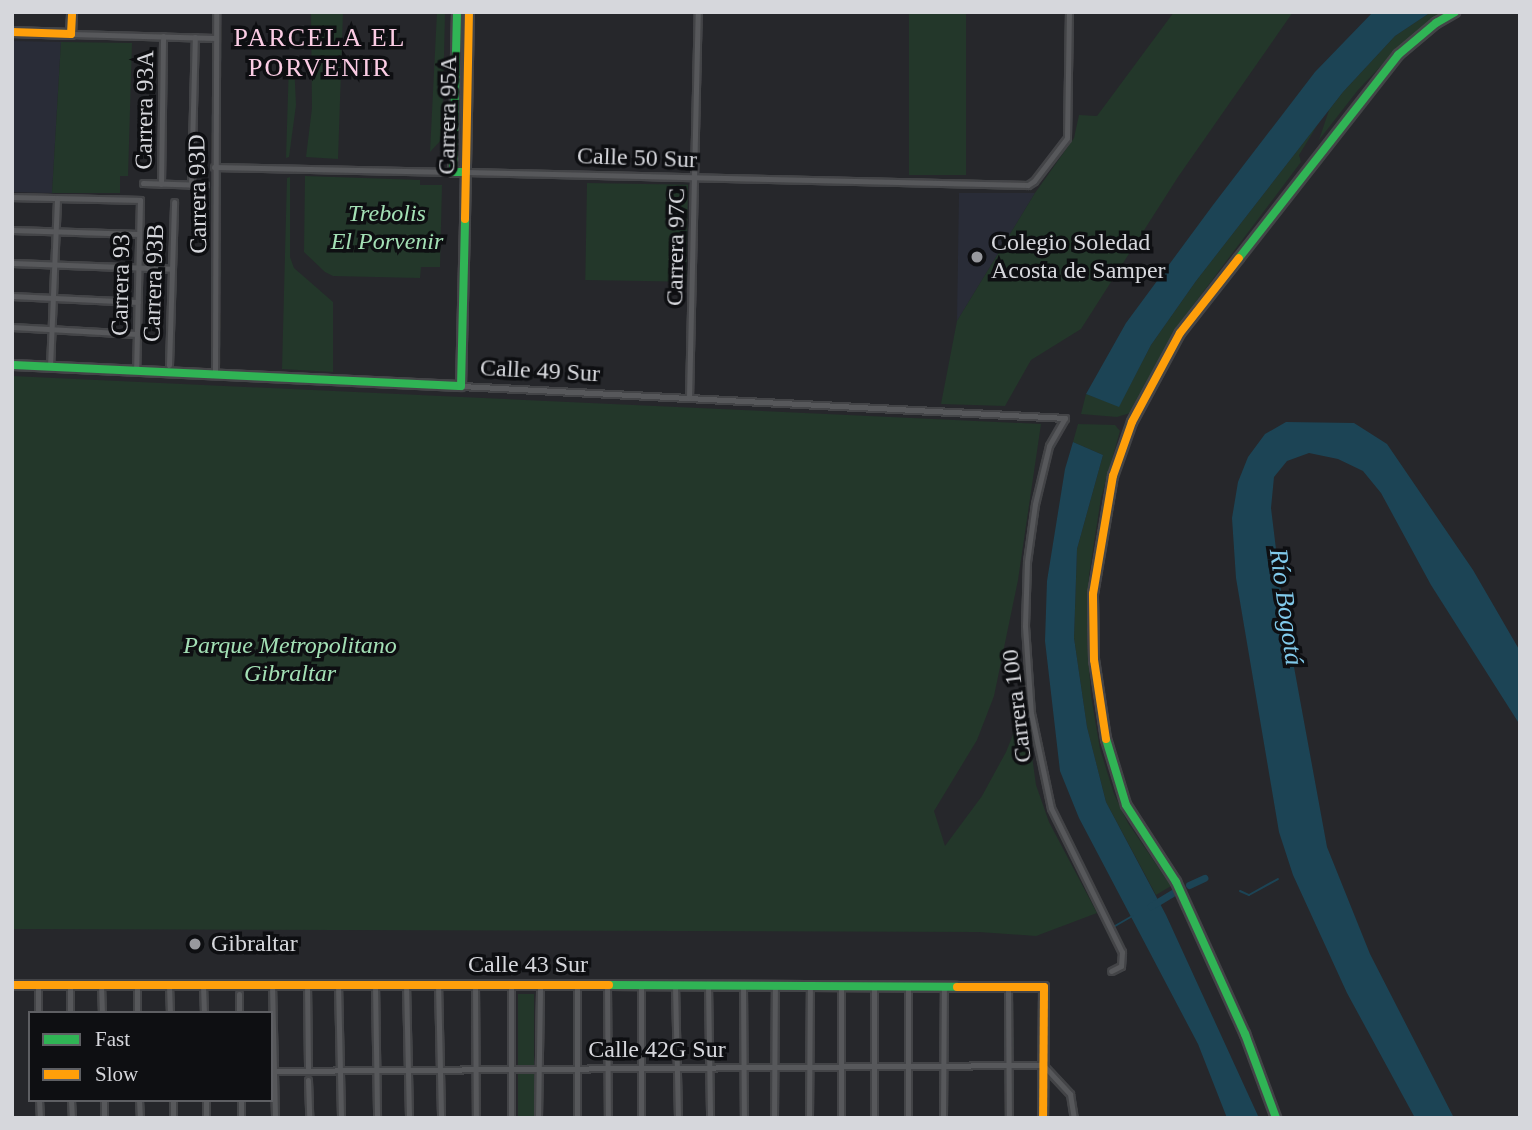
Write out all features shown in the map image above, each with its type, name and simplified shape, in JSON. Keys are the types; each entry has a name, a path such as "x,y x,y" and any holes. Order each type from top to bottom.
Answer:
{"street":[{"path":"71,34 72,12"},
{"name":"Carrera 93D","path":"215,374 216,12"},
{"name":"Carrera 95A","path":"453,172 457,12"},
{"name":"Carrera 95A","path":"461,386 470,12"},
{"name":"Carrera 97C","path":"689,398 698,12"},
{"name":"Calle 50 Sur","path":"214,167 1028,185 1067,138 1069,12"},
{"path":"1276,1118 1245,1034 1176,882 1126,804 1107,747 1094,660 1096,581 1113,476 1132,422 1180,333 1398,55 1436,23 1455,12"},
{"path":"12,32 215,38"},
{"name":"Carrera 93A","path":"161,184 163,36"},
{"path":"191,185 195,37"},
{"path":"143,183 205,185"},
{"path":"12,197 57,198 50,367"},
{"name":"Carrera 93","path":"57,198 140,200 136,371"},
{"name":"Carrera 93B","path":"169,365 174,202"},
{"path":"12,230 139,234"},
{"path":"12,263 172,269"},
{"path":"12,296 138,302"},
{"path":"12,327 137,334"},
{"name":"Calle 49 Sur","path":"12,365 1065,418"},
{"name":"Carrera 100","path":"1065,418 1049,446 1035,504 1027,562 1025,626 1031,713 1051,808 1122,952 1121,966 1111,971"},
{"path":"272,984 272,1011"},
{"path":"307,984 308,1070"},
{"path":"338,984 341,1118"},
{"path":"375,984 377,1118"},
{"path":"406,984 409,1118"},
{"path":"438,984 442,1118"},
{"path":"475,984 476,1118"},
{"path":"511,984 511,1118"},
{"path":"538,1118 540,984"},
{"name":"Calle 43 Sur","path":"12,985 540,984 1044,988 1043,1065"},
{"path":"37,985 38,1011"},
{"path":"70,985 70,1011"},
{"path":"101,985 102,1011"},
{"path":"137,985 137,1011"},
{"path":"169,985 170,1011"},
{"path":"203,985 204,1011"},
{"path":"577,985 577,1118"},
{"path":"607,985 608,1118"},
{"path":"641,985 641,1118"},
{"path":"675,985 678,1118"},
{"path":"708,985 710,1118"},
{"path":"743,986 744,1118"},
{"path":"774,1118 775,986"},
{"path":"809,1118 810,986"},
{"path":"841,986 841,1118"},
{"path":"874,986 874,1118"},
{"path":"908,986 908,1118"},
{"path":"943,1118 944,987"},
{"path":"1008,987 1009,1118"},
{"path":"239,994 239,1011"},
{"path":"1043,1065 1043,1118"},
{"path":"1043,1065 1070,1094 1074,1118"},
{"name":"Calle 42G Sur","path":"273,1071 1043,1065"},
{"path":"273,1071 275,1118"},
{"path":"308,1080 309,1118"}],"shaded area":[{"path":"12,41 61,42 52,193 12,192"},
{"name":"Colegio Soledad Acosta de Samper","path":"959,193 1035,193 957,321"}],"green space":[{"path":"311,12 343,12 338,159 306,157 312,108"},
{"path":"437,12 445,12 442,139 430,152"},
{"path":"909,12 966,12 966,175 909,175"},
{"path":"1174,12 1293,12 1178,177 1081,329 1031,360 1005,406 941,404 957,321 1035,193 1074,138 1079,115 1097,116"},
{"path":"1431,12 1445,12 1398,48 1358,90 1319,140 1329,110 1343,92 1395,36"},
{"path":"61,42 132,43 128,176 120,176 120,193 52,193"},
{"path":"289,63 294,63 296,105 289,157 286,158"},
{"path":"1318,124 1299,155 1301,162 1176,328 1130,413 1117,417 1081,414 1086,394 1119,406 1151,345 1196,281"},
{"name":"Trebolis El Porvenir","path":"305,176 420,180 420,185 442,185 440,267 421,267 420,278 333,276 325,272 304,252"},
{"path":"290,177 290,257 294,268 333,302 333,372 282,369 287,178"},
{"path":"587,183 688,185 686,282 585,280"},
{"name":"Parque Metropolitano Gibraltar","path":"12,376 1041,424 1018,580 994,696 977,740 934,811 945,846 982,796 1006,752 1025,705 1036,785 1049,822 1097,913 1036,936 979,932 12,929"},
{"path":"1078,424 1115,425 1120,431 1101,498 1089,575 1087,639 1091,696 1100,749 1114,794 1128,823 1171,886 1156,895 1106,802 1087,727 1074,638 1077,549 1103,455 1073,442"},
{"path":"518,994 534,994 534,1118 518,1118"}],"water":[{"path":"1373,12 1431,12 1395,36 1343,92 1196,281 1151,345 1119,407 1086,394 1126,323 1213,205 1315,72"},
{"path":"1286,422 1354,423 1387,444 1473,570 1520,651 1520,725 1431,585 1381,493 1363,471 1338,459 1309,453 1287,461 1274,477 1271,508 1283,607 1327,847 1370,954 1454,1118 1415,1118 1347,993 1293,875 1279,832 1236,578 1232,518 1238,482 1248,457 1265,434"},
{"path":"1073,442 1103,455 1077,549 1074,638 1087,727 1106,802 1166,915 1259,1118 1227,1118 1198,1044 1079,818 1060,771 1045,641 1047,581 1065,469"}],"waterway":[{"path":"1189,885 1204,878"},
{"path":"1240,891 1249,895 1278,879"},
{"path":"1151,906 1173,893"},
{"path":"1115,926 1132,916"}],"traffic: fast":[{"path":"457,12 453,172 466,172"},
{"path":"1239,258 1398,55 1436,23 1455,12"},
{"path":"12,365 461,386 465,219"},
{"path":"1106,739 1126,805 1176,882 1245,1034 1276,1118"},
{"path":"609,985 957,987"}],"traffic: slow":[{"path":"12,32 71,34 72,12"},
{"path":"465,219 469,12"},
{"path":"1106,739 1094,660 1093,594 1113,476 1132,422 1180,333 1239,258"},
{"path":"12,985 609,985"},
{"path":"957,987 1044,987 1043,1118"}],"place":[{"name":"Colegio Soledad Acosta de Samper","path":"977,257"},
{"name":"Gibraltar","path":"195,944"}],"district":[{"name":"PARCELA EL PORVENIR","path":"320,53"}],"water label":[{"name":"Río Bogotá","path":"1286,607"}]}
